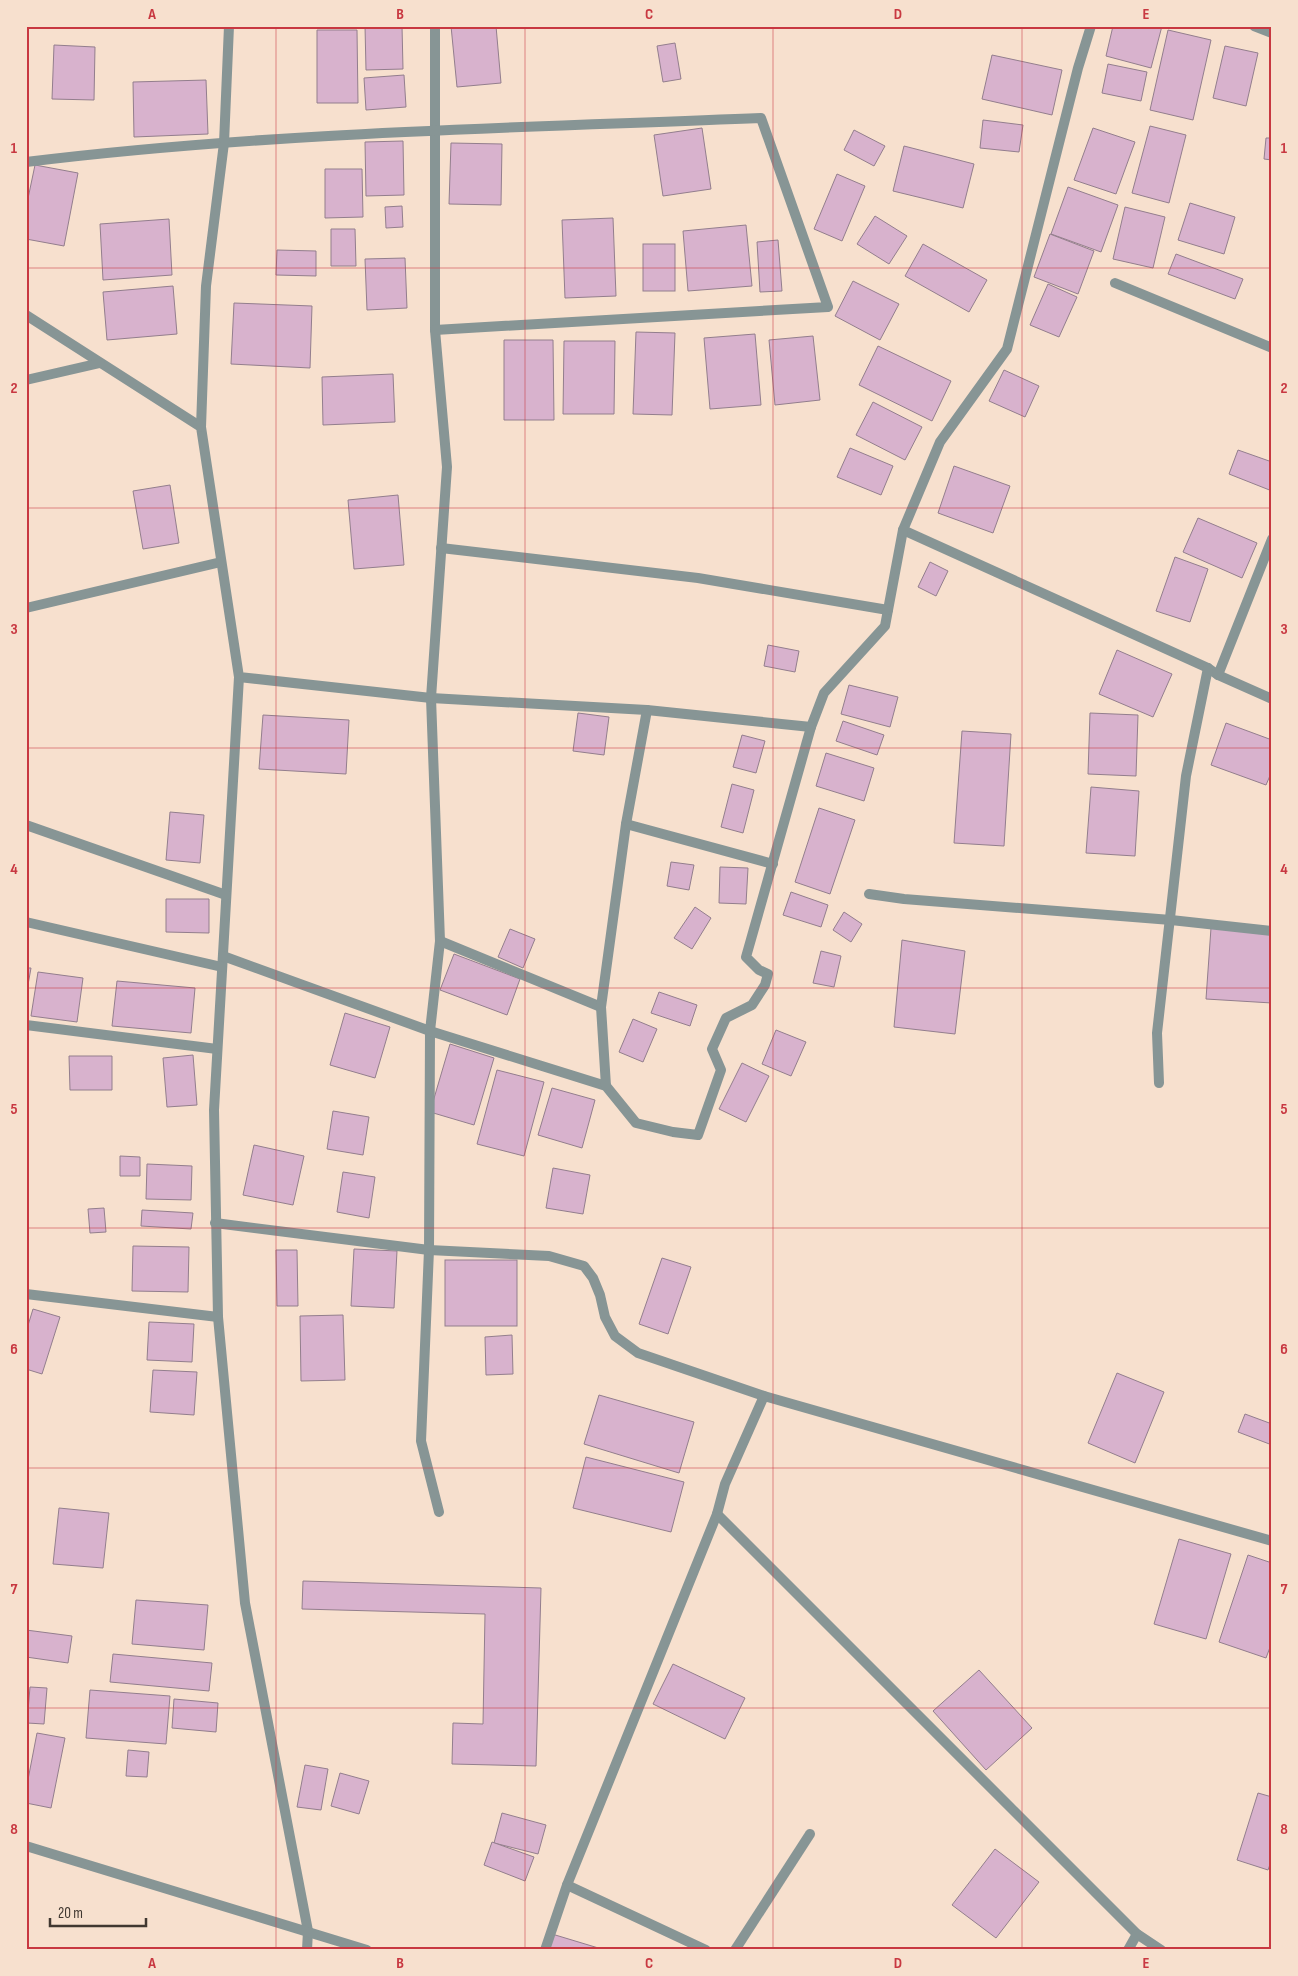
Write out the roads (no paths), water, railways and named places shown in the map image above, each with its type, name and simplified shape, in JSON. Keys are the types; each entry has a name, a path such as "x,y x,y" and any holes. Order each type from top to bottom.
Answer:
{"street":[{"path":"229,26 224,143 206,286 201,427 239,677 214,1110 218,1317 245,1603 308,1931 307,1950"},
{"path":"435,26 437,131 435,330 447,467 431,698 440,941 430,1031 429,1250 422,1441 439,1512"},
{"path":"26,922 223,961 430,1031 606,1086 636,1123 673,1132 698,1135 721,1070 712,1049 726,1018 752,1005 768,974 759,970 746,957 811,727 824,693 885,626 902,530 940,442 1007,349 1078,68 1091,26"},
{"path":"1254,26 1272,33"},
{"path":"26,162 224,143 437,131 761,118 828,308 435,330"},
{"path":"1115,283 1272,348"},
{"path":"26,315 201,427"},
{"path":"26,380 100,362"},
{"path":"902,530 1208,668 1218,675 1272,699"},
{"path":"1218,675 1272,539"},
{"path":"441,548 698,578 888,610"},
{"path":"26,608 221,562"},
{"path":"1159,1083 1157,1033 1186,776 1208,668"},
{"path":"239,677 431,698 647,710 811,727"},
{"path":"606,1086 601,1006 626,824 647,710"},
{"path":"626,824 773,864"},
{"path":"26,825 226,894"},
{"path":"869,894 914,900 1171,920 1272,931"},
{"path":"440,941 601,1006"},
{"path":"26,1025 217,1049"},
{"path":"215,1223 429,1250 549,1256 584,1266 593,1278 600,1295 605,1317 615,1336 638,1353 764,1396 1272,1541"},
{"path":"26,1294 218,1317"},
{"path":"545,1950 567,1886 717,1514 724,1484 764,1396"},
{"path":"717,1514 1137,1934 1161,1950"},
{"path":"735,1950 810,1834"},
{"path":"26,1846 367,1950"},
{"path":"567,1886 706,1950"},
{"path":"1128,1950 1137,1934"}]}
